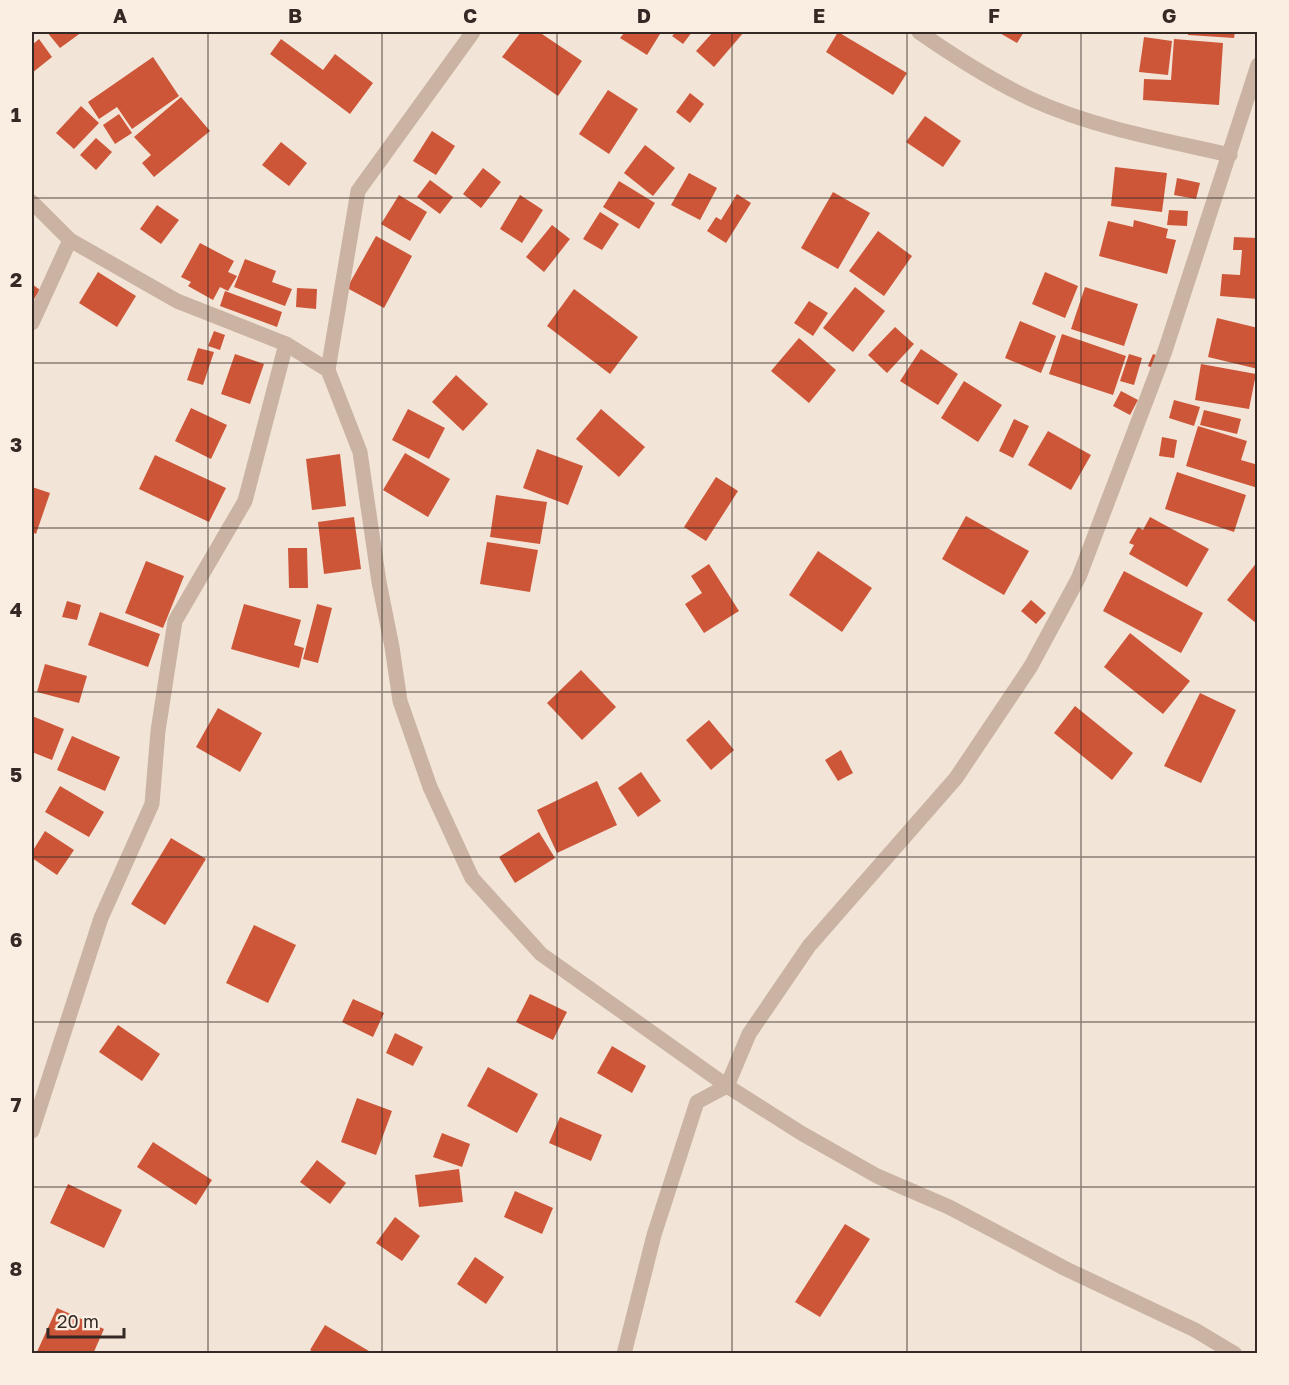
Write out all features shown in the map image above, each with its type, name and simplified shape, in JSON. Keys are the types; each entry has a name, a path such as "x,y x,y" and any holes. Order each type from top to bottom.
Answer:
{"street":[{"path":"473,32 358,191 328,370 360,452 378,582 392,647 400,700 430,788 472,878 541,954 727,1086 801,1133 877,1176 949,1207 1064,1268 1195,1330 1234,1353"},
{"path":"920,32 981,74 1035,101 1123,131 1230,154"},
{"path":"624,1353 654,1235 697,1102 727,1086 749,1034 809,946 956,778 1036,656 1083,566 1165,351 1257,65"},
{"path":"32,202 70,240 177,301 286,344 328,370"},
{"path":"32,323 70,240"},
{"path":"32,1131 101,918 152,804 158,731 175,621 245,501 286,344"}],"building":[{"path":"47,32 82,32 60,48"},
{"path":"521,32 539,32 582,61 558,96 502,57"},
{"path":"625,32 657,32 660,34 647,55 620,38"},
{"path":"676,32 692,32 683,44 672,36"},
{"path":"713,32 744,32 714,67 696,51"},
{"path":"838,32 907,73 893,95 826,52"},
{"path":"998,32 1024,32 1017,43"},
{"path":"1188,32 1235,32 1234,38 1188,35"},
{"path":"1144,37 1172,41 1168,75 1139,72"},
{"path":"39,39 52,57 32,73 32,45"},
{"path":"281,39 323,70 335,54 373,83 350,114 270,54"},
{"path":"1174,39 1223,43 1219,105 1143,100 1144,79 1171,80"},
{"path":"153,57 179,96 132,129 117,107 99,119 88,102"},
{"path":"608,90 638,109 609,154 579,134"},
{"path":"690,93 704,104 690,123 676,112"},
{"path":"181,97 210,131 154,177 142,163 151,155 134,137"},
{"path":"81,106 99,123 74,149 56,133"},
{"path":"119,114 132,133 115,144 103,125"},
{"path":"925,116 961,141 943,167 906,142"},
{"path":"432,131 455,146 436,175 413,161"},
{"path":"96,138 112,152 96,170 80,155"},
{"path":"281,142 307,163 289,186 262,165"},
{"path":"645,145 675,168 653,196 624,173"},
{"path":"1115,167 1167,173 1162,212 1111,206"},
{"path":"483,168 501,182 481,208 463,194"},
{"path":"689,173 717,188 700,220 671,205"},
{"path":"1177,178 1200,183 1196,199 1174,195"},
{"path":"430,180 453,197 440,214 417,197"},
{"path":"619,181 655,203 639,229 603,207"},
{"path":"833,192 870,213 838,269 801,248"},
{"path":"737,194 751,203 726,243 707,231 716,217 721,220"},
{"path":"399,195 427,212 410,241 381,224"},
{"path":"520,195 543,210 522,243 500,229"},
{"path":"157,205 179,220 161,244 140,229"},
{"path":"1169,210 1188,211 1187,226 1167,225"},
{"path":"600,212 619,224 602,250 583,239"},
{"path":"1134,220 1168,229 1166,238 1176,240 1167,274 1099,256 1108,221 1133,227"},
{"path":"552,225 570,239 544,272 526,257"},
{"path":"878,231 912,256 884,296 849,271"},
{"path":"376,236 412,256 384,308 347,288"},
{"path":"1234,237 1257,238 1258,299 1220,296 1222,274 1240,275 1242,250 1233,250"},
{"path":"200,243 234,261 228,272 237,276 228,291 220,287 213,300 188,286 191,282 181,277"},
{"path":"245,259 276,271 272,282 292,289 285,306 234,287"},
{"path":"98,272 136,296 117,327 79,303"},
{"path":"1045,272 1078,286 1065,318 1032,304"},
{"path":"32,284 40,290 32,302"},
{"path":"855,287 885,311 853,352 823,328"},
{"path":"1085,287 1138,304 1124,346 1071,329"},
{"path":"297,288 317,289 316,309 296,307"},
{"path":"574,289 638,337 610,374 547,326"},
{"path":"225,291 282,312 277,327 220,306"},
{"path":"809,301 828,313 813,336 794,323"},
{"path":"1217,318 1258,328 1258,369 1208,357"},
{"path":"1020,321 1056,336 1041,373 1005,358"},
{"path":"895,327 914,344 887,373 868,355"},
{"path":"214,331 225,335 220,350 208,346"},
{"path":"1062,334 1126,356 1113,395 1049,374"},
{"path":"799,338 836,370 809,403 771,371"},
{"path":"198,348 214,352 203,385 187,380"},
{"path":"921,349 958,374 938,405 900,381"},
{"path":"235,354 264,364 250,404 221,394"},
{"path":"1129,354 1142,358 1134,385 1120,381"},
{"path":"1153,354 1161,357 1157,370 1148,366"},
{"path":"1201,364 1256,374 1249,409 1195,400"},
{"path":"456,375 488,404 463,431 432,402"},
{"path":"964,381 1002,405 978,442 941,418"},
{"path":"1121,391 1138,400 1130,415 1113,406"},
{"path":"1174,400 1200,407 1194,426 1169,418"},
{"path":"191,408 227,425 211,459 175,441"},
{"path":"408,409 445,428 429,459 392,440"},
{"path":"601,409 645,447 619,477 576,439"},
{"path":"1204,410 1241,419 1237,434 1200,425"},
{"path":"1014,419 1029,426 1013,458 999,451"},
{"path":"1198,426 1247,441 1241,460 1258,465 1258,488 1186,466"},
{"path":"1048,431 1091,455 1071,490 1028,465"},
{"path":"1162,437 1177,440 1174,458 1159,456"},
{"path":"537,449 583,466 568,505 523,488"},
{"path":"405,453 450,479 428,517 383,490"},
{"path":"340,454 346,506 312,510 306,459"},
{"path":"155,455 226,488 209,522 139,489"},
{"path":"1177,472 1246,495 1234,532 1165,509"},
{"path":"716,477 738,491 706,541 684,527"},
{"path":"32,487 50,493 36,534 32,532"},
{"path":"496,495 547,502 540,544 490,537"},
{"path":"966,516 1029,551 1004,595 942,559"},
{"path":"354,517 361,569 324,574 318,522"},
{"path":"1150,517 1209,549 1187,587 1129,554 1134,545 1129,543 1138,527 1143,530"},
{"path":"487,542 538,550 530,592 480,584"},
{"path":"288,548 307,548 308,588 289,588"},
{"path":"818,551 872,588 842,632 789,595"},
{"path":"146,561 184,576 163,628 125,613"},
{"path":"1258,561 1258,621 1256,623 1227,600"},
{"path":"709,564 739,611 704,633 685,604 702,593 691,576"},
{"path":"1124,571 1203,613 1181,653 1103,611"},
{"path":"1031,600 1046,613 1036,624 1021,611"},
{"path":"67,601 81,605 77,620 62,617"},
{"path":"244,604 301,620 294,645 304,648 299,668 231,649"},
{"path":"317,604 332,608 318,663 303,659"},
{"path":"100,612 160,634 148,667 88,645"},
{"path":"1130,633 1190,681 1163,714 1104,667"},
{"path":"45,664 87,676 79,703 37,692"},
{"path":"581,670 616,707 582,740 547,703"},
{"path":"1200,693 1236,710 1201,783 1164,766"},
{"path":"1075,706 1133,753 1112,780 1054,733"},
{"path":"218,708 262,733 240,772 196,747"},
{"path":"32,716 64,729 52,760 32,752"},
{"path":"709,720 734,750 711,770 686,740"},
{"path":"72,736 120,757 105,791 57,770"},
{"path":"841,750 853,773 838,781 825,760"},
{"path":"641,772 661,801 638,817 618,788"},
{"path":"597,781 617,825 557,853 537,810"},
{"path":"60,786 104,812 89,837 45,812"},
{"path":"45,831 74,850 57,875 32,858 32,852"},
{"path":"539,832 555,858 515,883 499,857"},
{"path":"171,838 206,859 165,925 131,904"},
{"path":"254,925 296,945 268,1003 226,983"},
{"path":"530,994 567,1012 553,1040 516,1022"},
{"path":"353,999 384,1013 373,1037 342,1022"},
{"path":"118,1025 160,1054 142,1081 99,1052"},
{"path":"395,1033 423,1047 413,1066 386,1053"},
{"path":"612,1046 646,1066 632,1093 597,1073"},
{"path":"488,1067 538,1094 517,1133 467,1106"},
{"path":"357,1098 392,1111 376,1155 341,1142"},
{"path":"560,1117 602,1135 591,1161 549,1143"},
{"path":"442,1133 470,1144 462,1167 433,1157"},
{"path":"153,1142 212,1180 196,1205 137,1167"},
{"path":"317,1160 346,1183 330,1204 300,1182"},
{"path":"459,1169 463,1202 419,1207 415,1175"},
{"path":"68,1184 122,1210 104,1248 50,1223"},
{"path":"515,1191 553,1208 542,1234 504,1217"},
{"path":"395,1217 420,1236 402,1261 376,1243"},
{"path":"845,1224 870,1239 820,1317 795,1302"},
{"path":"475,1257 504,1277 486,1304 457,1284"},
{"path":"57,1308 104,1329 93,1354 36,1354"},
{"path":"325,1325 374,1354 316,1354 310,1350"}]}
